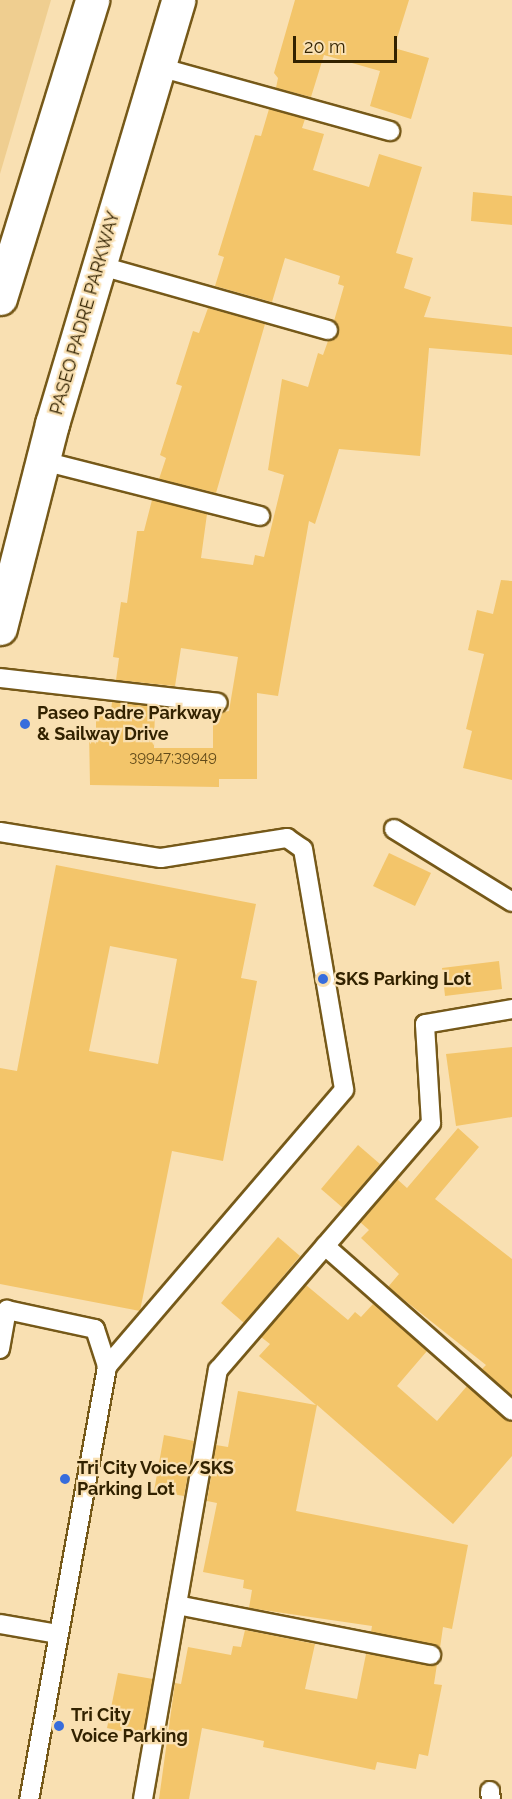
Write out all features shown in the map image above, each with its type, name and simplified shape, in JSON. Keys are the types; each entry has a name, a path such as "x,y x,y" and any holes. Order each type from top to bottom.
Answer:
{"main road":[{"path":"0,298 92,0"},
{"name":"PASEO PADRE PARKWAY","path":"0,628 43,461 98,265 178,0"}],"lane":[{"path":"159,67 390,131"},
{"path":"98,265 328,330"},
{"path":"43,461 260,516"},
{"path":"0,678 218,704"},
{"path":"394,829 512,902"},
{"path":"0,832 161,858 287,838 303,849 344,1090 107,1367"},
{"path":"143,1799 218,1370 431,1123 425,1024 512,1008"},
{"path":"325,1246 512,1411"},
{"path":"0,1349 4,1309 95,1329 107,1367 29,1799"},
{"path":"177,1605 431,1655"},
{"path":"0,1624 58,1634"}],"shaded area":[{"path":"0,0 51,0 0,174"}],"building":[{"path":"295,0 409,0 394,48 429,58 411,119 370,106 380,71 324,55 311,97 276,88 278,78 274,73"},
{"path":"269,109 305,119 302,128 324,134 313,170 369,187 379,154 422,167 396,253 413,258 404,288 431,297 424,317 512,327 512,355 429,348 420,456 339,449 315,524 309,521 278,696 257,693 257,779 219,779 219,787 90,785 89,731 96,731 96,711 111,711 112,702 155,707 154,748 213,748 213,714 229,711 238,657 181,648 175,686 116,680 119,658 113,657 121,602 127,603 137,531 144,531 152,500 207,514 201,558 253,565 255,555 264,557 284,475 268,470 282,379 308,387 318,353 323,355 328,341 339,332 334,321 344,286 338,284 340,276 285,258 272,302 215,286 224,257 218,255 255,135 261,136"},
{"path":"473,192 512,196 512,225 471,221"},
{"path":"208,308 265,324 216,493 159,479 166,458 160,455 182,386 176,384 193,331 199,333"},
{"path":"501,580 512,581 512,780 463,768 472,731 466,729 484,654 468,650 477,610 493,614"},
{"path":"389,853 431,873 415,906 373,886"},
{"path":"56,865 256,904 241,978 257,981 223,1161 172,1151 140,1311 0,1284 0,1068 17,1071","holes":["110,946 177,959 158,1064 89,1051"]},
{"path":"499,961 502,989 445,996 442,968"},
{"path":"512,1047 512,1117 456,1126 446,1054"},
{"path":"458,1128 479,1147 435,1199 512,1259 512,1396 482,1369 486,1365 388,1287 399,1274 361,1238 369,1230 360,1222 397,1179 407,1188"},
{"path":"358,1145 380,1164 343,1208 321,1189"},
{"path":"278,1237 300,1256 244,1323 221,1303"},
{"path":"306,1285 348,1320 355,1312 361,1317 373,1304 427,1351 397,1386 437,1421 467,1386 512,1422 512,1456 453,1524 317,1405 296,1511 468,1545 452,1629 443,1627 440,1648 371,1632 372,1626 249,1608 252,1590 243,1588 244,1580 203,1572 217,1503 207,1501 216,1445 228,1447 238,1391 316,1405 259,1356 270,1344 261,1337"},
{"path":"164,1435 194,1441 184,1496 154,1491"},
{"path":"245,1630 315,1644 305,1689 357,1699 366,1654 437,1664 434,1684 442,1685 428,1756 419,1754 416,1769 377,1762 375,1770 263,1747 264,1741 202,1728 189,1799 159,1799 175,1683 181,1684 188,1647 231,1655 233,1646 241,1647"},
{"path":"118,1673 153,1679 143,1736 107,1728"}],"place":[{"name":"Paseo Padre Parkway & Sailway Drive","path":"25,724"},
{"name":"SKS Parking Lot","path":"323,979"},
{"name":"Tri City Voice/SKS Parking Lot","path":"65,1479"},
{"name":"Tri City Voice Parking","path":"59,1726"}]}
